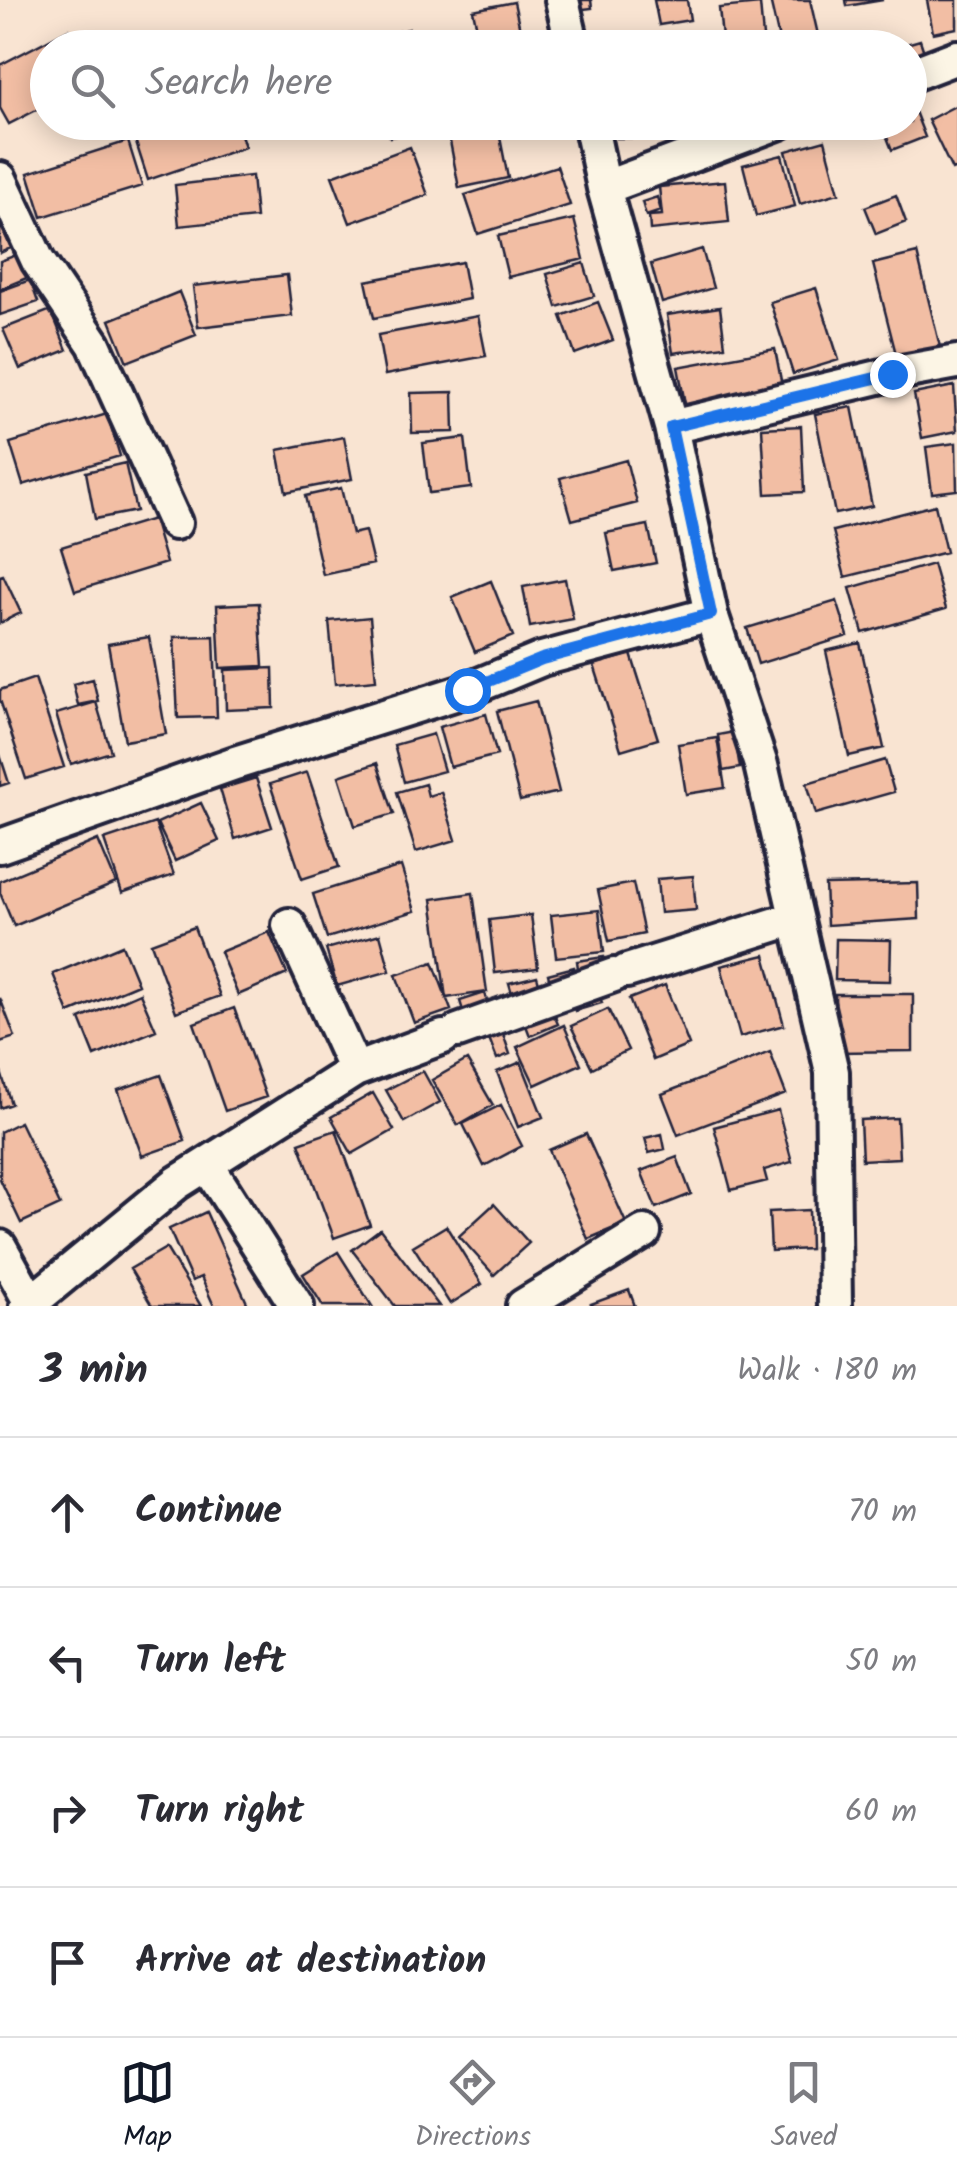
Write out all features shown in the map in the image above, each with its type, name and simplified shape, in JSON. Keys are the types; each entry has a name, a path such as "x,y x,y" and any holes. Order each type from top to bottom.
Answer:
{"street":[{"path":"562,0 569,30"},
{"path":"927,68 957,57"},
{"path":"594,140 671,427 711,614 761,766 832,1072 835,1306"},
{"path":"604,188 732,140"},
{"path":"0,180 38,261 94,344 175,523"},
{"path":"671,427 957,362"},
{"path":"0,846 235,764 467,690 542,659 711,614"},
{"path":"0,1247 28,1304 177,1184 355,1070 620,973 796,918"},
{"path":"289,925 355,1070"},
{"path":"208,1166 296,1306"},
{"path":"523,1306 644,1232"}],"building":[{"path":"574,0 591,0 592,8 575,10"},
{"path":"654,0 687,0 690,20 659,25"},
{"path":"770,0 810,0 817,30 777,30"},
{"path":"846,0 883,0 847,6"},
{"path":"927,0 957,0 957,28 933,33"},
{"path":"514,2 520,30 477,30 473,10"},
{"path":"760,4 762,30 721,30 719,8"},
{"path":"30,49 30,113 9,124 0,108 0,65"},
{"path":"957,105 957,168 952,170 928,120"},
{"path":"135,140 243,140 245,147 148,180"},
{"path":"450,140 501,140 508,178 459,188"},
{"path":"825,140 839,193 800,204 786,151"},
{"path":"888,140 917,140 892,150"},
{"path":"128,141 142,186 42,217 28,173"},
{"path":"410,147 428,195 350,223 332,176"},
{"path":"782,155 795,206 756,216 743,165"},
{"path":"557,166 570,205 478,234 465,195"},
{"path":"252,176 256,218 179,226 175,185"},
{"path":"725,181 729,222 650,230 649,216 662,215 659,187"},
{"path":"896,195 906,222 876,234 865,207"},
{"path":"657,197 661,211 646,216 642,202"},
{"path":"574,219 584,259 508,277 498,236"},
{"path":"0,224 11,248 0,253"},
{"path":"702,249 713,288 662,303 651,264"},
{"path":"917,253 941,351 898,362 873,264"},
{"path":"19,254 29,277 0,289 0,261"},
{"path":"462,262 469,299 374,318 366,281"},
{"path":"584,263 594,296 557,307 547,274"},
{"path":"287,275 292,316 198,327 193,286"},
{"path":"30,280 38,302 0,315 0,291"},
{"path":"816,288 839,360 793,374 770,302"},
{"path":"179,292 196,335 127,362 110,320"},
{"path":"598,302 613,340 575,354 561,316"},
{"path":"720,307 725,346 673,353 667,315"},
{"path":"51,310 67,350 20,369 3,329"},
{"path":"478,316 486,356 385,375 378,335"},
{"path":"775,349 784,396 687,414 678,367"},
{"path":"954,386 957,431 922,438 914,394"},
{"path":"453,392 454,432 412,433 411,393"},
{"path":"852,407 872,506 835,514 815,414"},
{"path":"107,414 120,456 23,485 10,443"},
{"path":"801,426 804,492 766,494 762,428"},
{"path":"344,437 352,479 286,492 278,450"},
{"path":"465,438 471,488 429,493 423,443"},
{"path":"956,443 957,490 932,493 926,447"},
{"path":"626,460 637,503 572,520 560,478"},
{"path":"125,463 136,511 95,519 86,472"},
{"path":"341,488 352,534 365,531 373,564 323,575 305,496"},
{"path":"935,505 946,552 845,577 833,531"},
{"path":"153,519 166,563 75,591 61,547"},
{"path":"648,525 656,563 614,571 606,533"},
{"path":"933,564 946,609 863,633 850,588"},
{"path":"3,575 21,613 0,623 0,576"},
{"path":"565,579 573,619 530,627 523,587"},
{"path":"491,581 513,636 475,652 452,597"},
{"path":"837,601 848,636 758,664 747,628"},
{"path":"259,603 263,666 220,668 217,605"},
{"path":"370,617 376,680 335,684 329,621"},
{"path":"214,636 217,717 178,718 174,637"},
{"path":"149,637 166,734 125,741 108,644"},
{"path":"860,643 884,748 849,756 826,651"},
{"path":"631,654 658,739 621,750 594,665"},
{"path":"273,668 274,708 226,710 225,670"},
{"path":"35,678 64,767 26,779 0,690"},
{"path":"93,679 98,701 78,705 73,684"},
{"path":"536,701 559,792 520,801 497,711"},
{"path":"96,702 111,752 71,764 56,714"},
{"path":"486,714 497,755 450,767 439,727"},
{"path":"734,732 740,768 723,771 718,735"},
{"path":"433,734 444,771 404,782 394,745"},
{"path":"717,738 725,788 686,794 678,744"},
{"path":"0,755 9,783 0,786"},
{"path":"885,760 894,792 816,814 807,783"},
{"path":"377,763 394,814 355,826 339,776"},
{"path":"307,772 339,867 302,879 270,784"},
{"path":"256,778 272,827 235,839 220,789"},
{"path":"425,784 428,796 441,792 456,840 416,852 397,792"},
{"path":"201,803 219,841 175,861 157,823"},
{"path":"155,823 174,875 122,893 104,840"},
{"path":"98,840 116,883 14,926 0,893 0,881"},
{"path":"401,866 415,911 327,938 313,894"},
{"path":"693,876 696,910 660,913 657,879"},
{"path":"633,883 644,934 609,941 598,890"},
{"path":"918,883 919,919 827,925 825,885"},
{"path":"473,893 487,992 446,998 432,899"},
{"path":"599,910 604,952 556,957 551,915"},
{"path":"531,915 538,968 495,973 489,920"},
{"path":"194,927 220,996 176,1012 151,943"},
{"path":"269,932 287,974 238,995 220,952"},
{"path":"380,934 390,971 337,986 326,949"},
{"path":"836,939 891,940 890,981 835,980"},
{"path":"122,945 138,984 69,1013 53,974"},
{"path":"765,955 784,1025 740,1037 721,966"},
{"path":"604,957 606,972 579,976 577,961"},
{"path":"433,962 451,1010 414,1023 396,975"},
{"path":"574,967 577,979 551,987 548,974"},
{"path":"537,976 541,990 513,997 509,983"},
{"path":"665,985 689,1045 653,1060 629,999"},
{"path":"597,988 602,1003 575,1011 570,996"},
{"path":"140,993 156,1030 95,1056 80,1019"},
{"path":"485,993 489,1007 464,1014 460,1001"},
{"path":"835,994 913,994 913,1051 836,1052"},
{"path":"0,998 15,1037 0,1042"},
{"path":"548,1001 558,1024 530,1036 521,1012"},
{"path":"234,1008 266,1097 225,1111 194,1023"},
{"path":"608,1009 628,1050 592,1068 571,1026"},
{"path":"564,1025 581,1064 535,1085 517,1047"},
{"path":"501,1028 510,1054 497,1059 487,1033"},
{"path":"770,1052 786,1094 678,1135 662,1094"},
{"path":"467,1060 493,1105 458,1125 432,1080"},
{"path":"521,1062 543,1117 518,1127 497,1072"},
{"path":"0,1069 11,1104 0,1108"},
{"path":"423,1071 440,1102 404,1122 386,1090"},
{"path":"161,1075 185,1141 142,1156 118,1090"},
{"path":"373,1093 394,1130 352,1154 331,1117"},
{"path":"501,1105 522,1146 484,1166 463,1124"},
{"path":"778,1110 792,1162 764,1170 767,1181 731,1190 714,1127"},
{"path":"897,1118 899,1158 862,1160 860,1120"},
{"path":"20,1122 60,1205 21,1223 0,1179 0,1132"},
{"path":"336,1130 370,1225 334,1238 299,1143"},
{"path":"586,1134 626,1223 588,1239 549,1150"},
{"path":"662,1134 665,1149 649,1153 645,1138"},
{"path":"677,1157 691,1194 656,1208 641,1171"},
{"path":"494,1204 529,1243 494,1275 459,1236"},
{"path":"809,1210 810,1249 771,1251 769,1212"},
{"path":"206,1212 246,1306 214,1306 201,1277 192,1281 169,1229"},
{"path":"446,1226 482,1284 450,1304 413,1246"},
{"path":"380,1229 439,1306 395,1306 352,1250"},
{"path":"166,1248 201,1306 152,1306 130,1269"},
{"path":"338,1252 372,1306 323,1306 303,1274"},
{"path":"629,1290 635,1306 591,1304"}],"route":[{"path":"467,690 542,659 711,614 671,427 892,374"}]}
